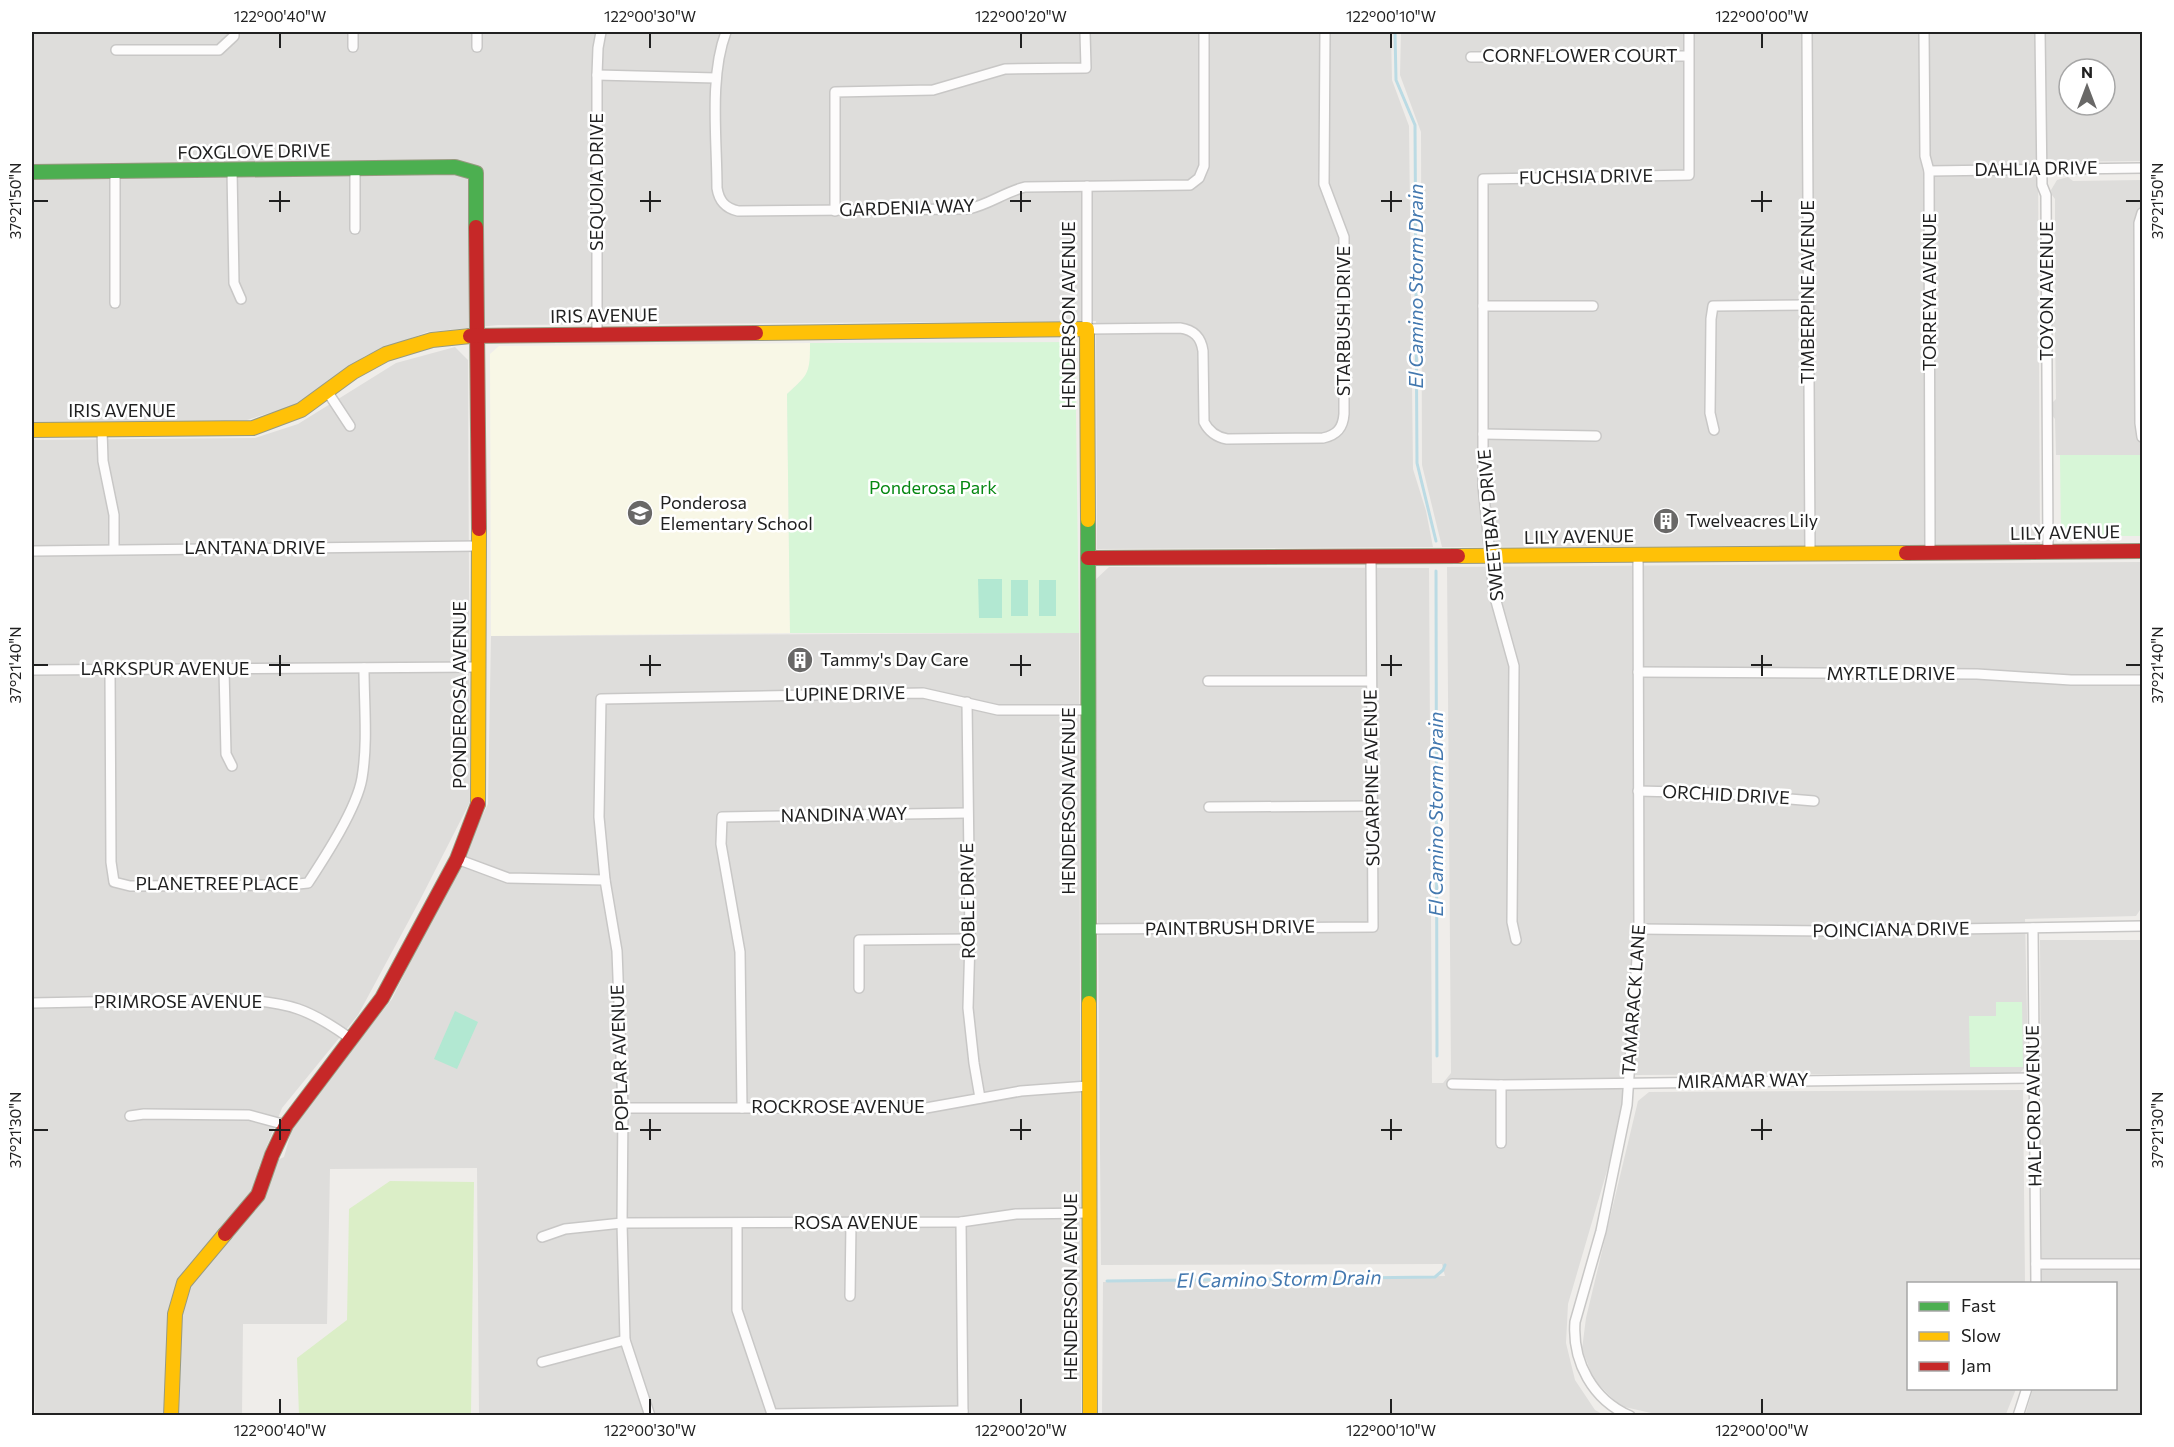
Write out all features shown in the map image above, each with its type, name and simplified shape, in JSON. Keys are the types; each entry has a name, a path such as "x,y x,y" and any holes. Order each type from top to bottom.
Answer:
{"street":[{"path":"116,50 219,50 234,36 234,32"},
{"path":"353,32 353,47"},
{"path":"477,32 477,47"},
{"name":"SEQUOIA DRIVE","path":"597,333 597,75 601,32"},
{"path":"597,75 716,78 719,52 726,32"},
{"path":"835,211 835,92 933,90 1005,69 1086,68 1085,32"},
{"name":"GARDENIA WAY","path":"716,78 717,188 724,205 738,211 968,209 980,207 1012,190 1025,187 1178,186 1194,183 1204,166 1204,32"},
{"name":"STARBUSH DRIVE","path":"1197,335 1202,342 1203,351 1204,422 1207,429 1217,437 1227,439 1323,438 1338,432 1344,423 1344,237 1324,184 1325,32"},
{"path":"1688,56 1689,32"},
{"name":"TIMBERPINE AVENUE","path":"1807,32 1810,553"},
{"name":"TORREYA AVENUE","path":"1924,32 1925,156 1929,171 1930,553"},
{"name":"TOYON AVENUE","path":"2040,32 2042,185 2046,195 2048,551"},
{"name":"CORNFLOWER COURT","path":"1471,57 1688,56"},
{"name":"FUCHSIA DRIVE","path":"1483,179 1689,175 1688,56"},
{"name":"FOXGLOVE DRIVE","path":"32,172 455,167 476,172"},
{"path":"355,168 355,229"},
{"name":"DAHLIA DRIVE","path":"1929,171 2142,168"},
{"path":"232,170 234,284 241,298"},
{"path":"115,172 115,303"},
{"name":"PONDEROSA AVENUE","path":"171,1416 175,1314 184,1283 258,1195 272,1155 286,1125 382,998 457,859 478,803 479,546 476,172"},
{"name":"SWEETBAY DRIVE","path":"1483,179 1483,486 1494,594 1514,666 1512,922 1516,940"},
{"name":"HENDERSON AVENUE","path":"1087,186 1087,929 1090,1416"},
{"path":"2142,213 2139,235 2142,437"},
{"path":"1714,430 1710,413 1713,306 1808,305"},
{"path":"1483,306 1593,306"},
{"name":"IRIS AVENUE","path":"32,430 253,428 301,410 353,372 386,354 432,340 477,335 1180,328 1190,330 1197,335"},
{"path":"327,391 350,426"},
{"path":"102,430 103,461 114,515 114,549"},
{"path":"1483,434 1596,436"},
{"name":"LANTANA DRIVE","path":"32,550 479,546"},
{"name":"LILY AVENUE","path":"1088,558 2142,550"},
{"name":"TAMARACK LANE","path":"1630,1416 1606,1402 1591,1385 1584,1373 1574,1336 1575,1322 1602,1225 1627,1105 1639,929 1638,554"},
{"name":"SUGARPINE AVENUE","path":"1371,556 1373,927"},
{"name":"LARKSPUR AVENUE","path":"32,670 478,667"},
{"name":"PLANETREE PLACE","path":"110,670 111,862 114,882 130,886 308,884 356,800 362,779 365,753 364,668"},
{"path":"224,669 226,754 232,766"},
{"name":"MYRTLE DRIVE","path":"1638,672 1977,674 2071,680 2142,680"},
{"path":"1208,681 1371,681"},
{"name":"LUPINE DRIVE","path":"602,699 922,693 998,710 1087,710"},
{"name":"POPLAR AVENUE","path":"602,699 599,817 605,880 617,951 623,1108 622,1223 625,1340 650,1416"},
{"name":"ROBLE DRIVE","path":"967,702 970,939 968,1008 980,1098"},
{"name":"ORCHID DRIVE","path":"1638,791 1718,793 1814,801"},
{"path":"1209,807 1372,806"},
{"name":"NANDINA WAY","path":"742,1108 740,952 721,844 722,817 967,813"},
{"path":"457,859 508,878 605,880"},
{"name":"POINCIANA DRIVE","path":"1639,929 1828,932 2142,926"},
{"name":"PAINTBRUSH DRIVE","path":"1087,929 1373,927"},
{"name":"HALFORD AVENUE","path":"2033,928 2036,1282"},
{"path":"858,988 859,940 970,939"},
{"name":"PRIMROSE AVENUE","path":"32,1003 237,999 266,1001 302,1008 324,1019 351,1039"},
{"name":"MIRAMAR WAY","path":"1452,1083 1501,1085 2034,1078"},
{"path":"1501,1085 1501,1143"},
{"name":"ROCKROSE AVENUE","path":"623,1108 926,1108 1021,1091 1088,1086"},
{"path":"130,1116 144,1114 249,1115 286,1125"},
{"name":"ROSA AVENUE","path":"542,1237 565,1229 622,1223 961,1222 1016,1214 1089,1213"},
{"path":"737,1224 737,1310 772,1414 963,1413 961,1222"},
{"path":"850,1296 851,1223"},
{"path":"2036,1264 2142,1264"},
{"path":"542,1362 625,1340"},
{"path":"2018,1416 2027,1390"}],"shaded area":[{"path":"32,32 1391,32 1392,80 1409,126 1413,469 1426,511 1433,547 1097,549 1096,321 498,325 427,332 365,356 302,403 247,420 32,422"},
{"path":"1401,32 2142,32 2142,161 2038,162 2040,545 1442,547 1422,465 1421,132 1400,75"},
{"path":"2068,177 2073,181 2142,180 2142,455 2056,455 2055,419 2052,415 2052,403 2056,399 2055,332 2052,327 2052,315 2055,310 2055,243 2052,239 2052,227 2055,222 2055,199 2051,190 2057,180"},
{"name":"Ponderosa Elementary School","path":"810,343 810,363 806,376 787,394 790,633 491,636 490,354 499,346"},
{"path":"455,347 468,360 470,802 358,1015 282,1108 258,1169 284,1157 294,1122 392,999 488,804 491,636 1079,633 1081,1415 479,1415 477,1168 330,1169 327,1324 243,1324 242,1415 35,1415 32,1321 32,440 255,438 298,424 396,363"},
{"path":"2142,562 2142,907 2136,916 2025,919 2028,1063 2020,1073 1635,1075 1568,1304 1566,1343 1575,1380 1595,1410 1604,1415 1102,1415 1103,1282 1445,1276 1442,1264 1101,1265 1095,580 1109,567 1429,568 1432,1083 1443,1083 1451,1073 1447,567"},
{"path":"2040,940 2142,940 2142,1415 2025,1416 2033,1390 2117,1390 2117,1282 2042,1282"},
{"path":"2023,1090 2025,1282 1907,1282 1907,1390 2016,1390 2006,1414 1660,1415 1620,1406 1594,1380 1582,1349 1586,1318 1638,1101 1649,1092"}],"green space":[{"name":"Ponderosa Park","path":"1075,342 1079,633 790,633 787,394 807,372 810,361 810,343"},
{"path":"2060,455 2142,455 2142,536 2061,536"},
{"path":"978,579 1002,579 1002,618 979,618"},
{"path":"1011,580 1028,580 1028,616 1011,616"},
{"path":"1039,580 1056,580 1056,616 1039,616"},
{"path":"1996,1002 2022,1002 2023,1067 1970,1067 1969,1016 1996,1016"},
{"path":"455,1011 478,1022 457,1069 434,1059"},
{"path":"390,1181 474,1182 471,1415 299,1415 297,1358 347,1320 349,1209"}],"waterway":[{"name":"El Camino Storm Drain","path":"1395,32 1396,80 1415,125 1417,463 1436,541"},
{"name":"El Camino Storm Drain","path":"1436,571 1437,1056"},
{"name":"El Camino Storm Drain","path":"1107,1281 1435,1277 1445,1265"}],"traffic: fast":[{"path":"32,172 455,167 476,173 476,227"},
{"path":"1088,520 1089,1003"}],"traffic: slow":[{"path":"756,333 1087,329 1088,520"},
{"path":"32,430 253,428 301,410 353,372 386,354 432,340 470,336"},
{"path":"478,804 479,529"},
{"path":"1458,556 1906,553"},
{"path":"1089,1003 1090,1416"},
{"path":"171,1416 175,1314 184,1283 225,1234"}],"traffic: jam":[{"path":"476,227 479,529"},
{"path":"470,336 756,333"},
{"path":"1906,553 2142,551"},
{"path":"1088,558 1458,556"},
{"path":"225,1234 258,1195 272,1155 286,1125 382,998 457,859 478,804"}],"place":[{"name":"Ponderosa Elementary School","path":"640,513"},
{"name":"Twelveacres Lily","path":"1666,521"},
{"name":"Tammy's Day Care","path":"800,660"}]}
